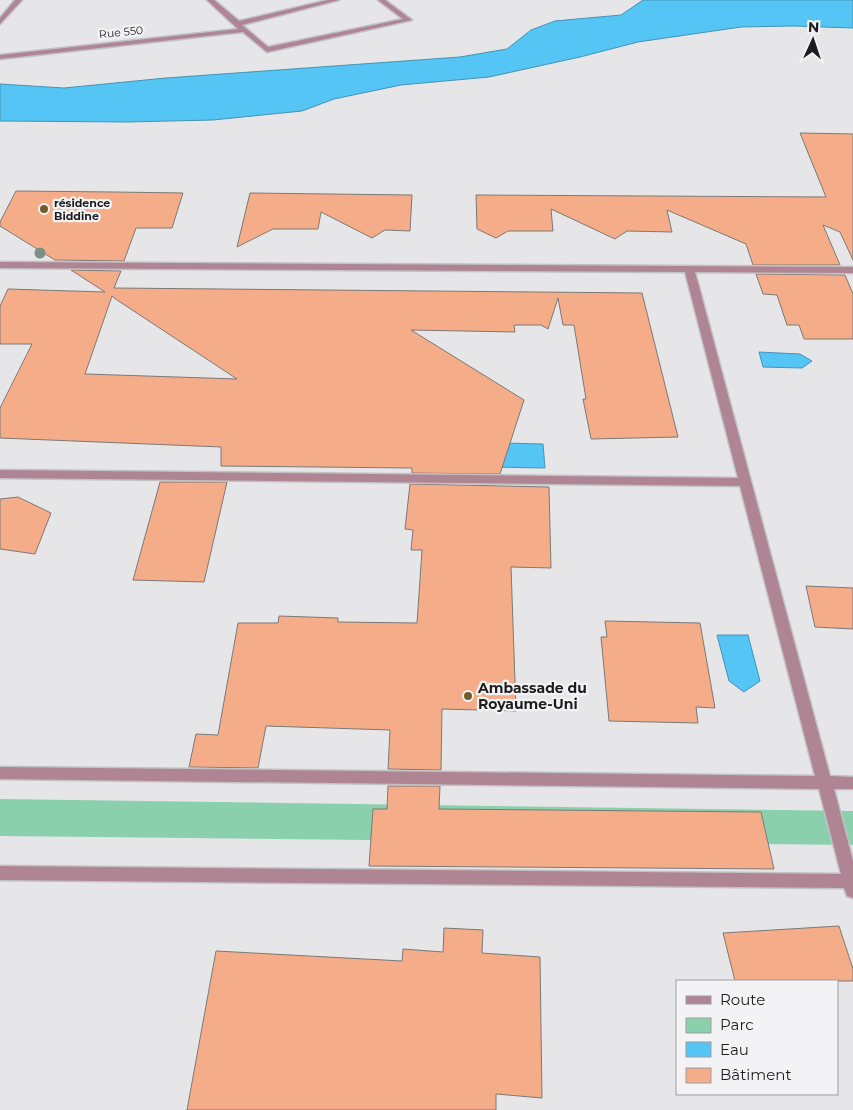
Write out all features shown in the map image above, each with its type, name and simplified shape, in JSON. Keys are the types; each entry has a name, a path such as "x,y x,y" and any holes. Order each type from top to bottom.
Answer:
{"street":[{"path":"0,22 19,0"},
{"path":"210,0 267,50 409,20 381,0"},
{"path":"237,24 336,0"},
{"name":"Rue 550","path":"0,57 245,30"},
{"path":"0,265 853,270"},
{"path":"0,873 852,885 689,269"},
{"path":"0,474 745,482"},
{"path":"0,773 853,783"}],"green space":[{"path":"0,799 853,811 853,845 0,836"}],"water":[{"path":"643,0 853,0 853,28 741,27 638,42 489,77 401,85 334,99 302,111 213,120 127,122 0,121 0,84 64,88 166,78 460,57 507,49 531,30 555,21 621,15"},
{"path":"759,352 800,354 812,361 802,368 763,367"},
{"path":"502,443 543,444 545,468 492,467"},
{"path":"717,635 748,635 760,681 744,692 729,681"}],"building":[{"path":"800,133 853,134 853,260 840,232 823,225 840,265 753,265 746,244 667,210 672,232 627,231 615,239 551,209 553,231 508,231 496,238 477,229 476,195 826,197"},
{"path":"16,191 183,193 172,228 136,228 124,261 55,260 0,226 0,222"},
{"path":"250,193 412,195 410,231 385,230 372,238 321,212 318,229 273,229 237,247"},
{"path":"71,270 121,271 114,288 642,293 678,437 591,439 583,399 586,399 574,325 563,325 558,298 548,329 541,325 514,325 515,332 411,330 524,400 500,474 412,473 412,468 221,466 221,447 0,438 0,408 32,344 0,344 0,306 8,289 105,292","holes":["112,296 237,379 85,374"]},
{"path":"756,274 845,275 853,294 853,339 804,339 799,325 787,325 777,295 763,294"},
{"path":"160,482 227,482 204,582 133,580"},
{"path":"410,484 549,487 551,568 511,567 516,711 442,709 441,770 388,769 390,730 266,726 258,768 189,767 196,734 218,735 238,623 278,623 279,616 338,618 338,622 417,623 422,550 411,550 413,530 405,529"},
{"path":"18,497 51,513 35,554 0,549 0,499"},
{"path":"806,586 853,588 853,629 815,627"},
{"path":"605,621 700,623 715,708 696,707 698,723 609,721 601,637 607,637"},
{"path":"388,786 440,786 439,809 761,812 774,869 369,866 373,809 387,809"},
{"path":"839,926 853,969 853,981 735,980 723,933"},
{"path":"444,928 483,930 482,953 540,957 542,1098 496,1094 496,1110 187,1110 216,951 402,961 403,949 443,952"}],"place":[{"name":"résidence Biddine","path":"44,209"},
{"name":"Ambassade du Royaume-Uni","path":"468,696"}]}
